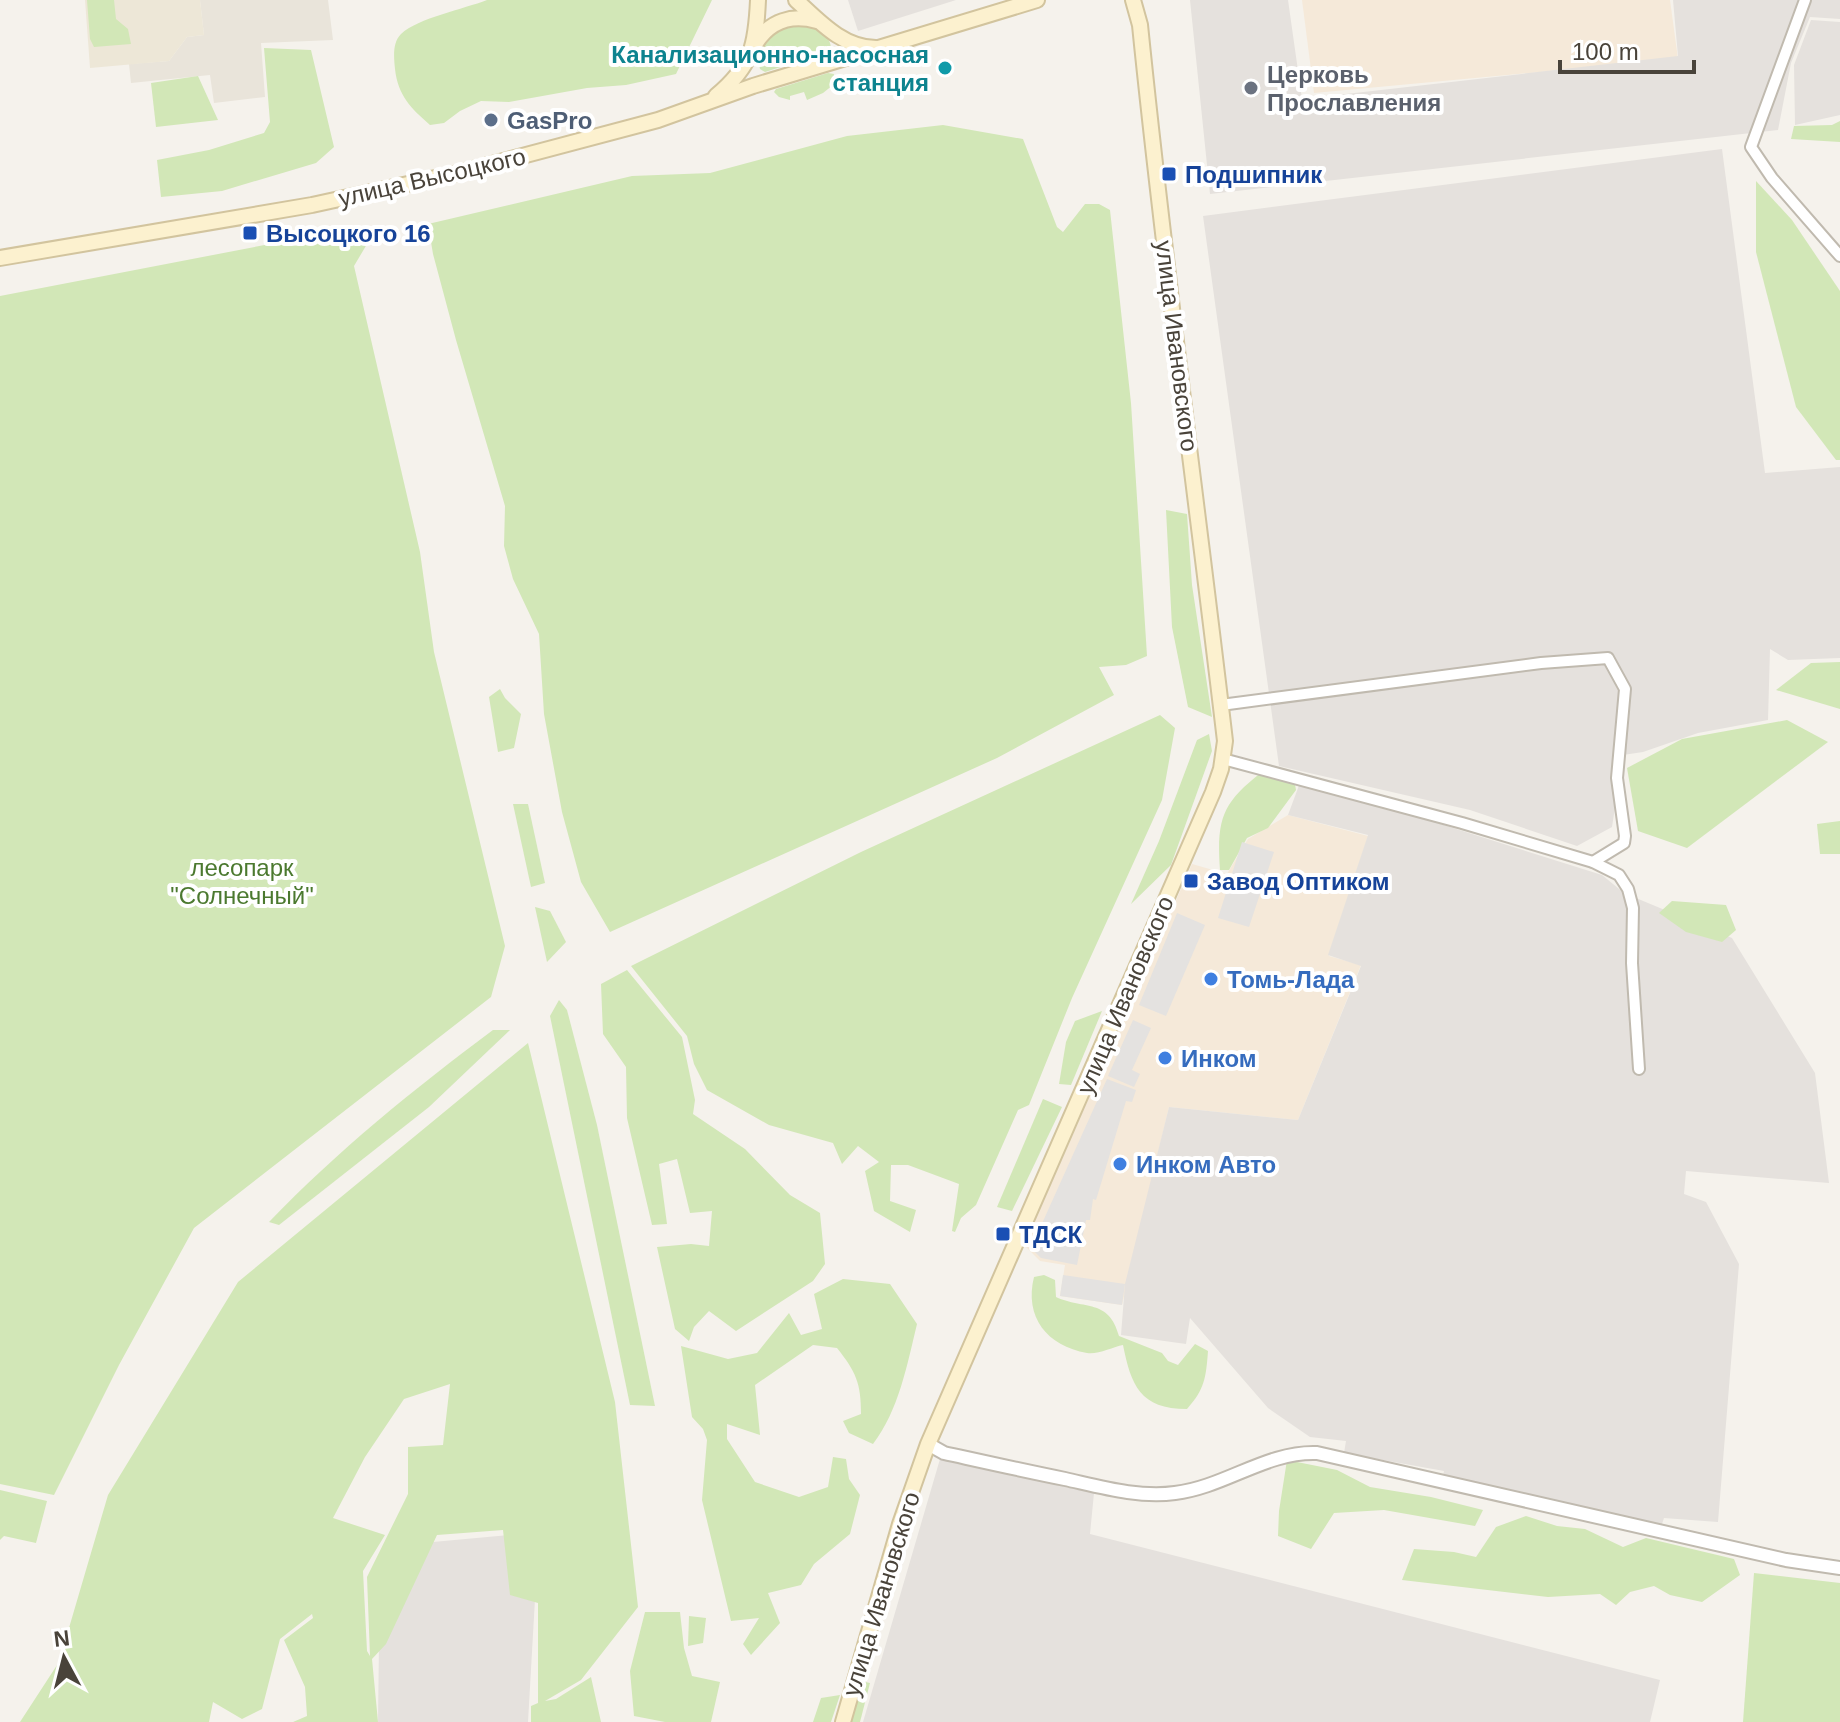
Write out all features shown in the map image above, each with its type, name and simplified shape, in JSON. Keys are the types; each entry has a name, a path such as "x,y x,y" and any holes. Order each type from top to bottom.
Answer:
{"main road":[{"path":"709,101 733,81 748,62 758,0"},
{"path":"796,0 837,39 847,59"},
{"name":"улица Высоцкого","path":"0,258 377,192 658,120 753,86 887,48 1037,0"},
{"name":"улица Ивановского","path":"843,1722 900,1524 928,1444 1213,792 1223,759 1225,741 1184,390 1160,216 1140,25 1133,0"},
{"path":"753,46 761,34 781,20 808,18 849,43 867,48 887,48"},
{"path":"748,62 753,86"}],"street":[{"path":"1805,0 1751,147 1772,178 1840,256"},
{"path":"1221,705 1541,663 1608,658 1625,689 1617,778 1625,836 1624,843 1593,862"},
{"path":"1223,759 1448,819 1593,862 1619,875 1628,889 1633,908 1632,963 1639,1069"},
{"path":"928,1444 944,1453 1105,1488 1147,1493 1193,1490 1221,1482 1281,1456 1300,1452 1317,1453 1786,1560 1840,1568"}],"shaded area":[{"path":"85,0 200,0 204,35 187,37 169,61 90,68"},
{"path":"200,0 328,0 333,40 261,43 265,97 214,103 210,75 131,83 129,64 169,61 187,37 204,35"},
{"path":"848,0 956,0 858,31"},
{"path":"1190,0 1288,0 1302,99 1678,56 1673,0 1840,0 1840,19 1810,17 1791,63 1778,130 1210,194"},
{"path":"1302,0 1670,0 1678,59 1314,93"},
{"path":"1811,20 1840,22 1840,115 1795,125 1794,65"},
{"path":"1722,149 1765,473 1840,467 1840,658 1788,660 1770,649 1768,720 1698,733 1643,752 1623,755 1612,827 1577,846 1470,810 1279,766 1203,216"},
{"path":"1301,780 1602,875 1624,893 1732,938 1815,1073 1829,1183 1686,1171 1684,1194 1706,1202 1739,1264 1718,1522 1664,1518 1662,1524 1443,1476 1444,1471 1344,1453 1346,1441 1310,1437 1268,1408 1190,1318 1186,1344 1121,1335 1125,1284 1169,1107 1298,1120 1361,966 1328,955 1368,835 1288,815"},
{"path":"1288,815 1368,836 1329,956 1361,965 1298,1120 1169,1107 1122,1305 1060,1296 1065,1265 1040,1261 1024,1245 1192,864 1227,874 1248,839"},
{"path":"1242,842 1274,852 1249,927 1218,918"},
{"path":"1177,913 1205,925 1166,1016 1139,1005"},
{"path":"1133,1020 1151,1028 1132,1070 1140,1074 1134,1087 1108,1076"},
{"path":"1107,1079 1136,1090 1132,1102 1126,1101 1096,1200 1093,1199 1090,1220 1086,1220 1077,1265 1041,1258 1031,1248"},
{"path":"1063,1275 1125,1284 1122,1305 1060,1296"},
{"path":"940,1459 1094,1493 1090,1534 1660,1680 1650,1722 863,1722"},
{"path":"509,1535 535,1599 528,1722 378,1722 379,1641 433,1542"}],"green space":[{"path":"87,0 114,0 116,19 128,29 131,44 94,47 90,39"},
{"path":"487,0 712,0 676,74 626,85 587,88 509,102 481,101 444,123 430,125 411,107 399,87 394,60 396,42 401,34 418,23"},
{"path":"805,24 823,33 831,51 765,72 760,69 760,49 770,36 777,31"},
{"path":"264,48 311,50 334,147 316,163 222,191 161,197 157,160 209,150 264,133 270,122"},
{"path":"828,73 834,74 833,85 807,100 804,92 790,96 790,100 774,92 776,89"},
{"path":"198,76 218,120 156,127 151,83"},
{"path":"1840,121 1840,142 1791,139 1794,126 1832,125"},
{"path":"943,125 1023,139 1057,227 1063,232 1085,204 1099,204 1110,210 1131,403 1147,656 1126,665 1099,667 1114,695 997,758 610,932 581,882 562,812 544,714 539,634 513,579 504,546 505,506 456,340 428,224 632,176 710,173 847,136"},
{"path":"1756,181 1792,220 1840,291 1840,460 1836,460 1796,407 1756,252"},
{"name":"лесопарк \"Солнечный\"","path":"322,234 370,239 354,266 420,552 434,652 505,946 491,997 194,1228 119,1365 54,1495 0,1484 0,296"},
{"path":"1166,510 1187,514 1192,585 1212,717 1188,707 1172,627"},
{"path":"1840,662 1840,709 1776,690 1811,663"},
{"path":"500,689 521,714 514,748 498,752 489,697"},
{"path":"1160,715 1175,728 1162,800 1072,998 1029,1105 1018,1110 976,1205 961,1218 955,1232 952,1231 959,1184 908,1165 891,1165 890,1201 916,1210 910,1232 874,1211 865,1171 879,1162 858,1146 842,1164 833,1143 769,1125 707,1090 694,1064 687,1036 631,966 861,852"},
{"path":"1787,720 1828,742 1687,848 1638,831 1627,768 1682,739"},
{"path":"1209,734 1212,751 1171,865 1131,904 1159,841 1197,740"},
{"path":"1267,768 1293,774 1296,790 1268,828 1247,838 1229,870 1220,870 1220,836 1226,811 1241,790"},
{"path":"513,804 528,804 545,883 531,887"},
{"path":"1840,821 1840,854 1820,854 1817,824"},
{"path":"1672,901 1726,905 1736,930 1722,942 1686,932 1659,913"},
{"path":"535,907 550,911 566,942 547,962"},
{"path":"627,970 682,1037 695,1100 693,1114 745,1149 790,1195 820,1213 825,1264 813,1281 736,1331 709,1311 694,1327 689,1341 675,1329 657,1247 709,1246 712,1211 690,1213 677,1159 659,1164 667,1224 652,1225 627,1118 626,1067 603,1034 601,984"},
{"path":"559,1000 567,1010 597,1125 655,1406 630,1405 550,1016"},
{"path":"1102,1011 1071,1085 1059,1084 1066,1042 1075,1021"},
{"path":"493,1030 510,1030 429,1107 279,1225 269,1222 377,1122"},
{"path":"528,1043 615,1402 638,1607 581,1680 545,1701 556,1699 591,1677 601,1722 531,1722 531,1706 538,1703 538,1603 510,1595 503,1530 437,1535 386,1644 372,1659 378,1722 293,1722 307,1716 305,1687 284,1640 313,1618 312,1614 280,1639 262,1709 242,1719 213,1702 209,1722 20,1722 59,1662 108,1495 238,1282","holes":["450,1384 443,1445 408,1447 408,1494 367,1577 370,1656 367,1651 363,1571 385,1535 333,1518 365,1457 404,1399"]},
{"path":"1043,1099 1062,1107 1012,1211 997,1207"},
{"path":"1044,1275 1055,1280 1056,1297 1102,1310 1115,1324 1119,1336 1162,1353 1168,1361 1178,1365 1195,1344 1208,1351 1204,1382 1187,1409 1158,1405 1140,1392 1130,1372 1123,1345 1087,1353 1060,1344 1050,1336 1036,1317 1032,1305 1034,1277"},
{"path":"843,1279 890,1284 917,1324 910,1355 896,1402 873,1444 849,1433 843,1421 861,1414 861,1403 856,1378 837,1348 813,1345 755,1385 760,1435 727,1424 727,1439 755,1482 799,1497 828,1487 833,1457 846,1459 849,1479 860,1495 850,1534 814,1564 801,1585 768,1593 780,1623 751,1655 743,1644 759,1618 731,1621 702,1500 707,1440 703,1429 692,1417 681,1346 728,1359 757,1353 789,1313 801,1335 822,1329 814,1294"},
{"path":"1287,1460 1337,1470 1370,1487 1483,1510 1475,1526 1384,1510 1334,1513 1311,1549 1278,1536"},
{"path":"0,1490 47,1501 36,1543 4,1536 0,1540"},
{"path":"1526,1516 1557,1526 1585,1529 1623,1547 1646,1538 1734,1559 1740,1575 1702,1602 1670,1595 1654,1586 1630,1592 1616,1605 1600,1594 1548,1597 1402,1580 1414,1549 1476,1557 1496,1527"},
{"path":"1754,1573 1840,1583 1840,1722 1743,1722"},
{"path":"645,1612 680,1612 684,1648 692,1676 720,1682 711,1722 665,1722 634,1716 630,1671"},
{"path":"689,1616 706,1618 703,1643 688,1646"},
{"path":"861,1681 870,1683 860,1722 850,1722"},
{"path":"840,1695 831,1722 813,1722 821,1698"}],"place":[{"name":"Канализационно-насосная станция","path":"945,68"},
{"name":"Церковь Прославления","path":"1251,88"},
{"name":"GasPro","path":"491,120"},
{"name":"Подшипник","path":"1169,174"},
{"name":"Высоцкого 16","path":"250,233"},
{"name":"Завод Оптиком","path":"1191,881"},
{"name":"Томь-Лада","path":"1211,979"},
{"name":"Инком","path":"1165,1058"},
{"name":"Инком Авто","path":"1120,1164"},
{"name":"ТДСК","path":"1003,1234"}]}
